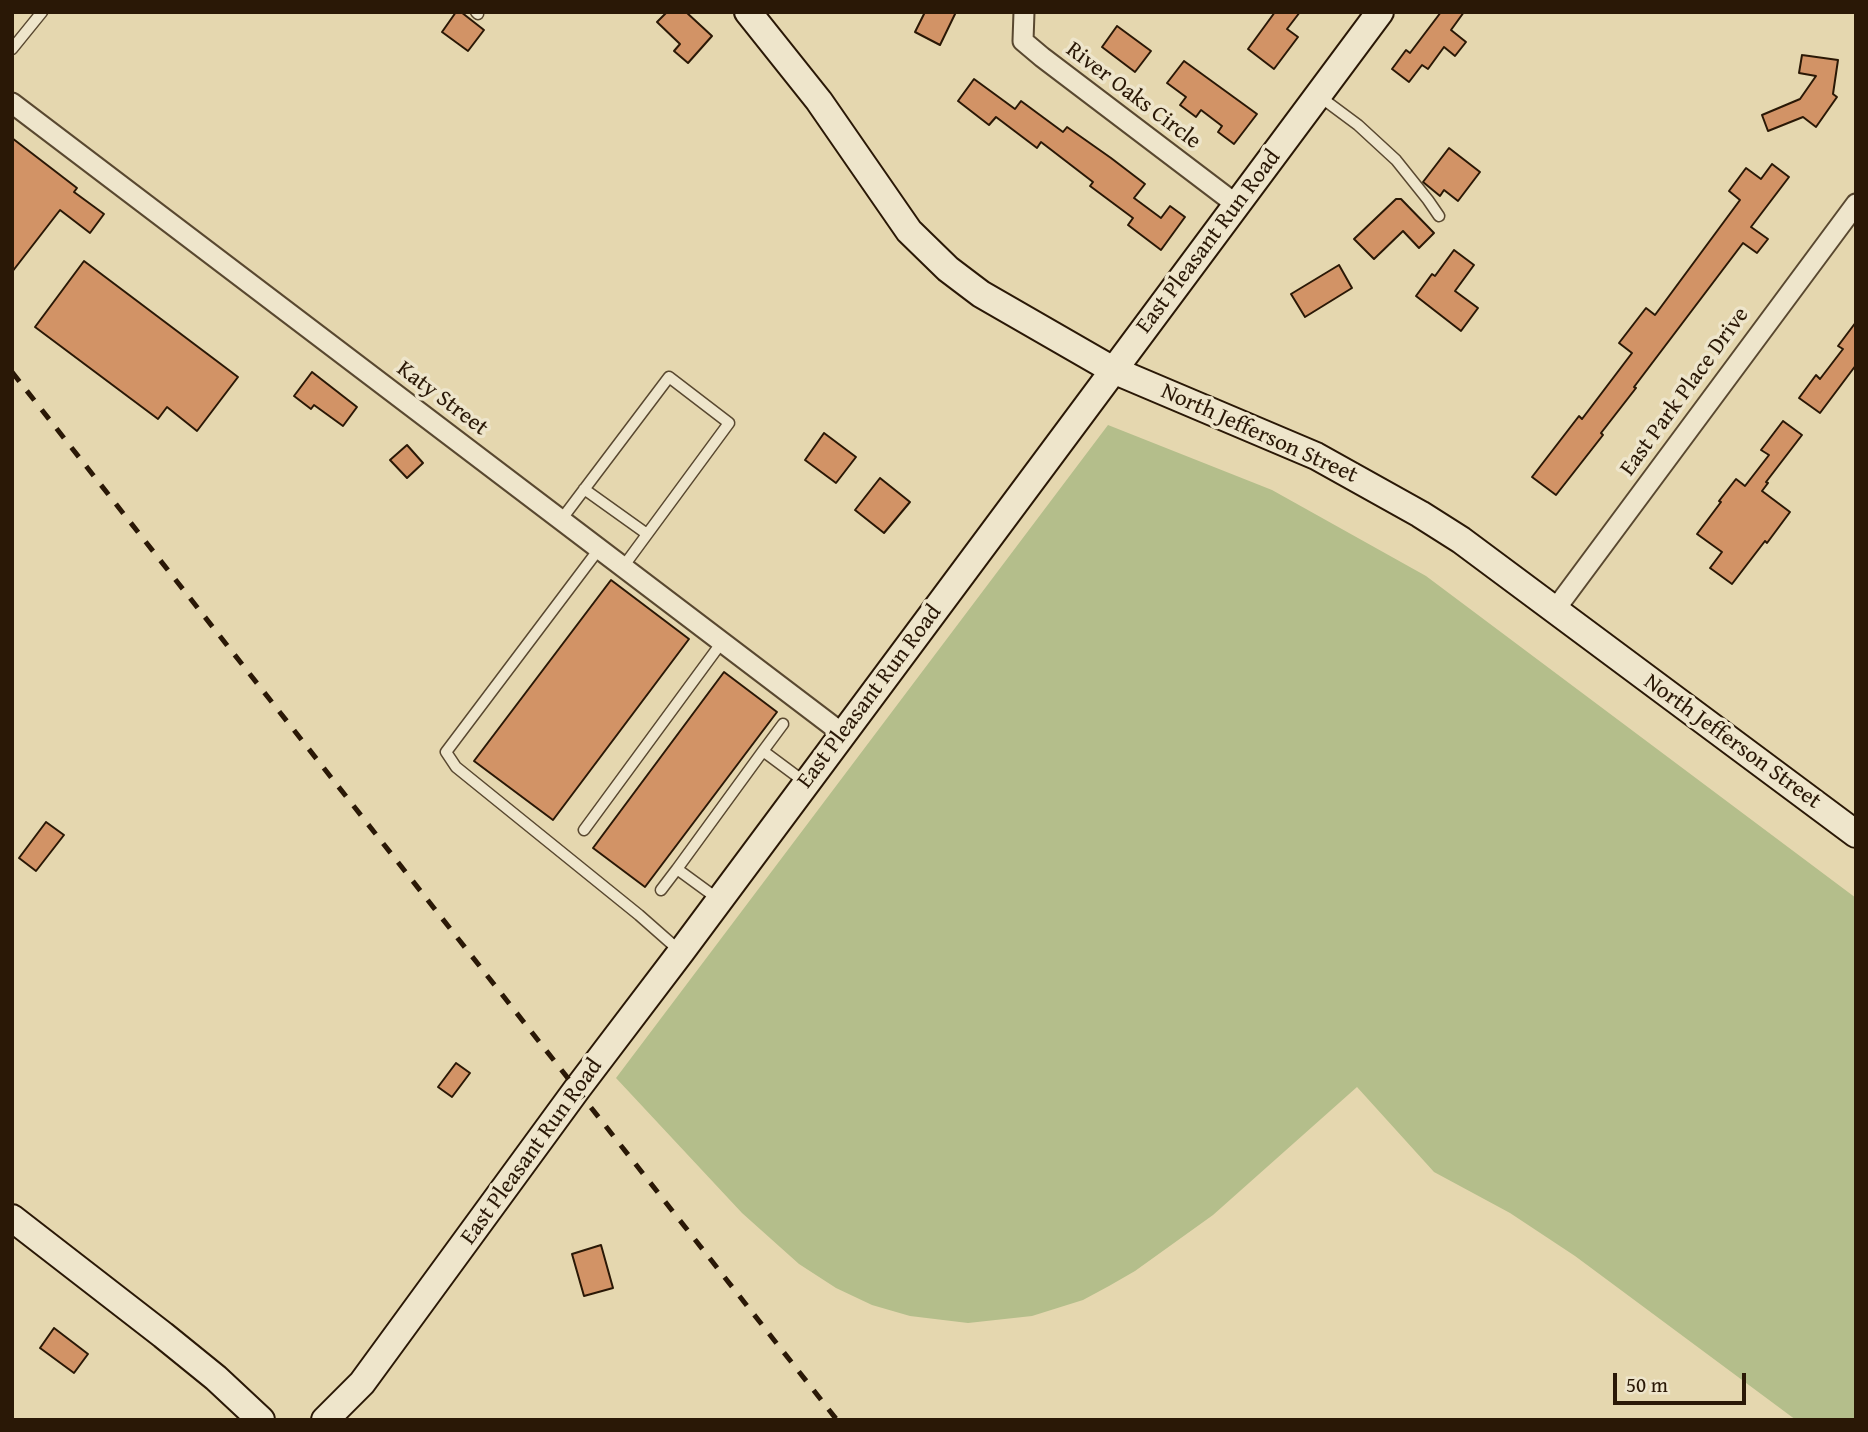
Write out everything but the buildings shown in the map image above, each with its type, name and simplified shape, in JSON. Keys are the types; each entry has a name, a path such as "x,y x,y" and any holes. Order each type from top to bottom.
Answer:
{"main road":[{"name":"North Jefferson Street","path":"748,12 819,101 909,231 948,269 981,293 1113,370 1316,456 1420,514 1461,540 1856,834"},
{"name":"East Pleasant Run Road","path":"325,1420 362,1383 577,1089 1380,12"},
{"path":"12,1218 184,1352 261,1420"},
{"name":"East Pleasant Run Road","path":"344,1420 362,1383"}],"street":[{"name":"River Oaks Circle","path":"1024,12 1023,41 1237,205"},
{"name":"Katy Street","path":"12,103 843,734"},
{"name":"East Park Place Drive","path":"1554,611 1856,204"}],"lane":[{"path":"12,49 42,12"},
{"path":"1318,96 1358,125 1396,160 1439,216"},
{"path":"561,520 669,377 729,423 623,567"},
{"path":"584,489 647,534"},
{"path":"599,549 446,752 457,767 681,952"},
{"path":"584,830 722,642"},
{"path":"661,890 783,724"},
{"path":"763,751 807,783"},
{"path":"677,869 720,900"}],"green space":[{"path":"1108,425 1272,490 1426,576 1856,898 1856,1420 1796,1420 1575,1256 1510,1213 1434,1172 1357,1087 1213,1215 1135,1271 1083,1300 1032,1316 968,1323 910,1316 872,1305 836,1288 799,1264 742,1213 616,1078"}],"railway":[{"path":"12,372 837,1420"}]}
